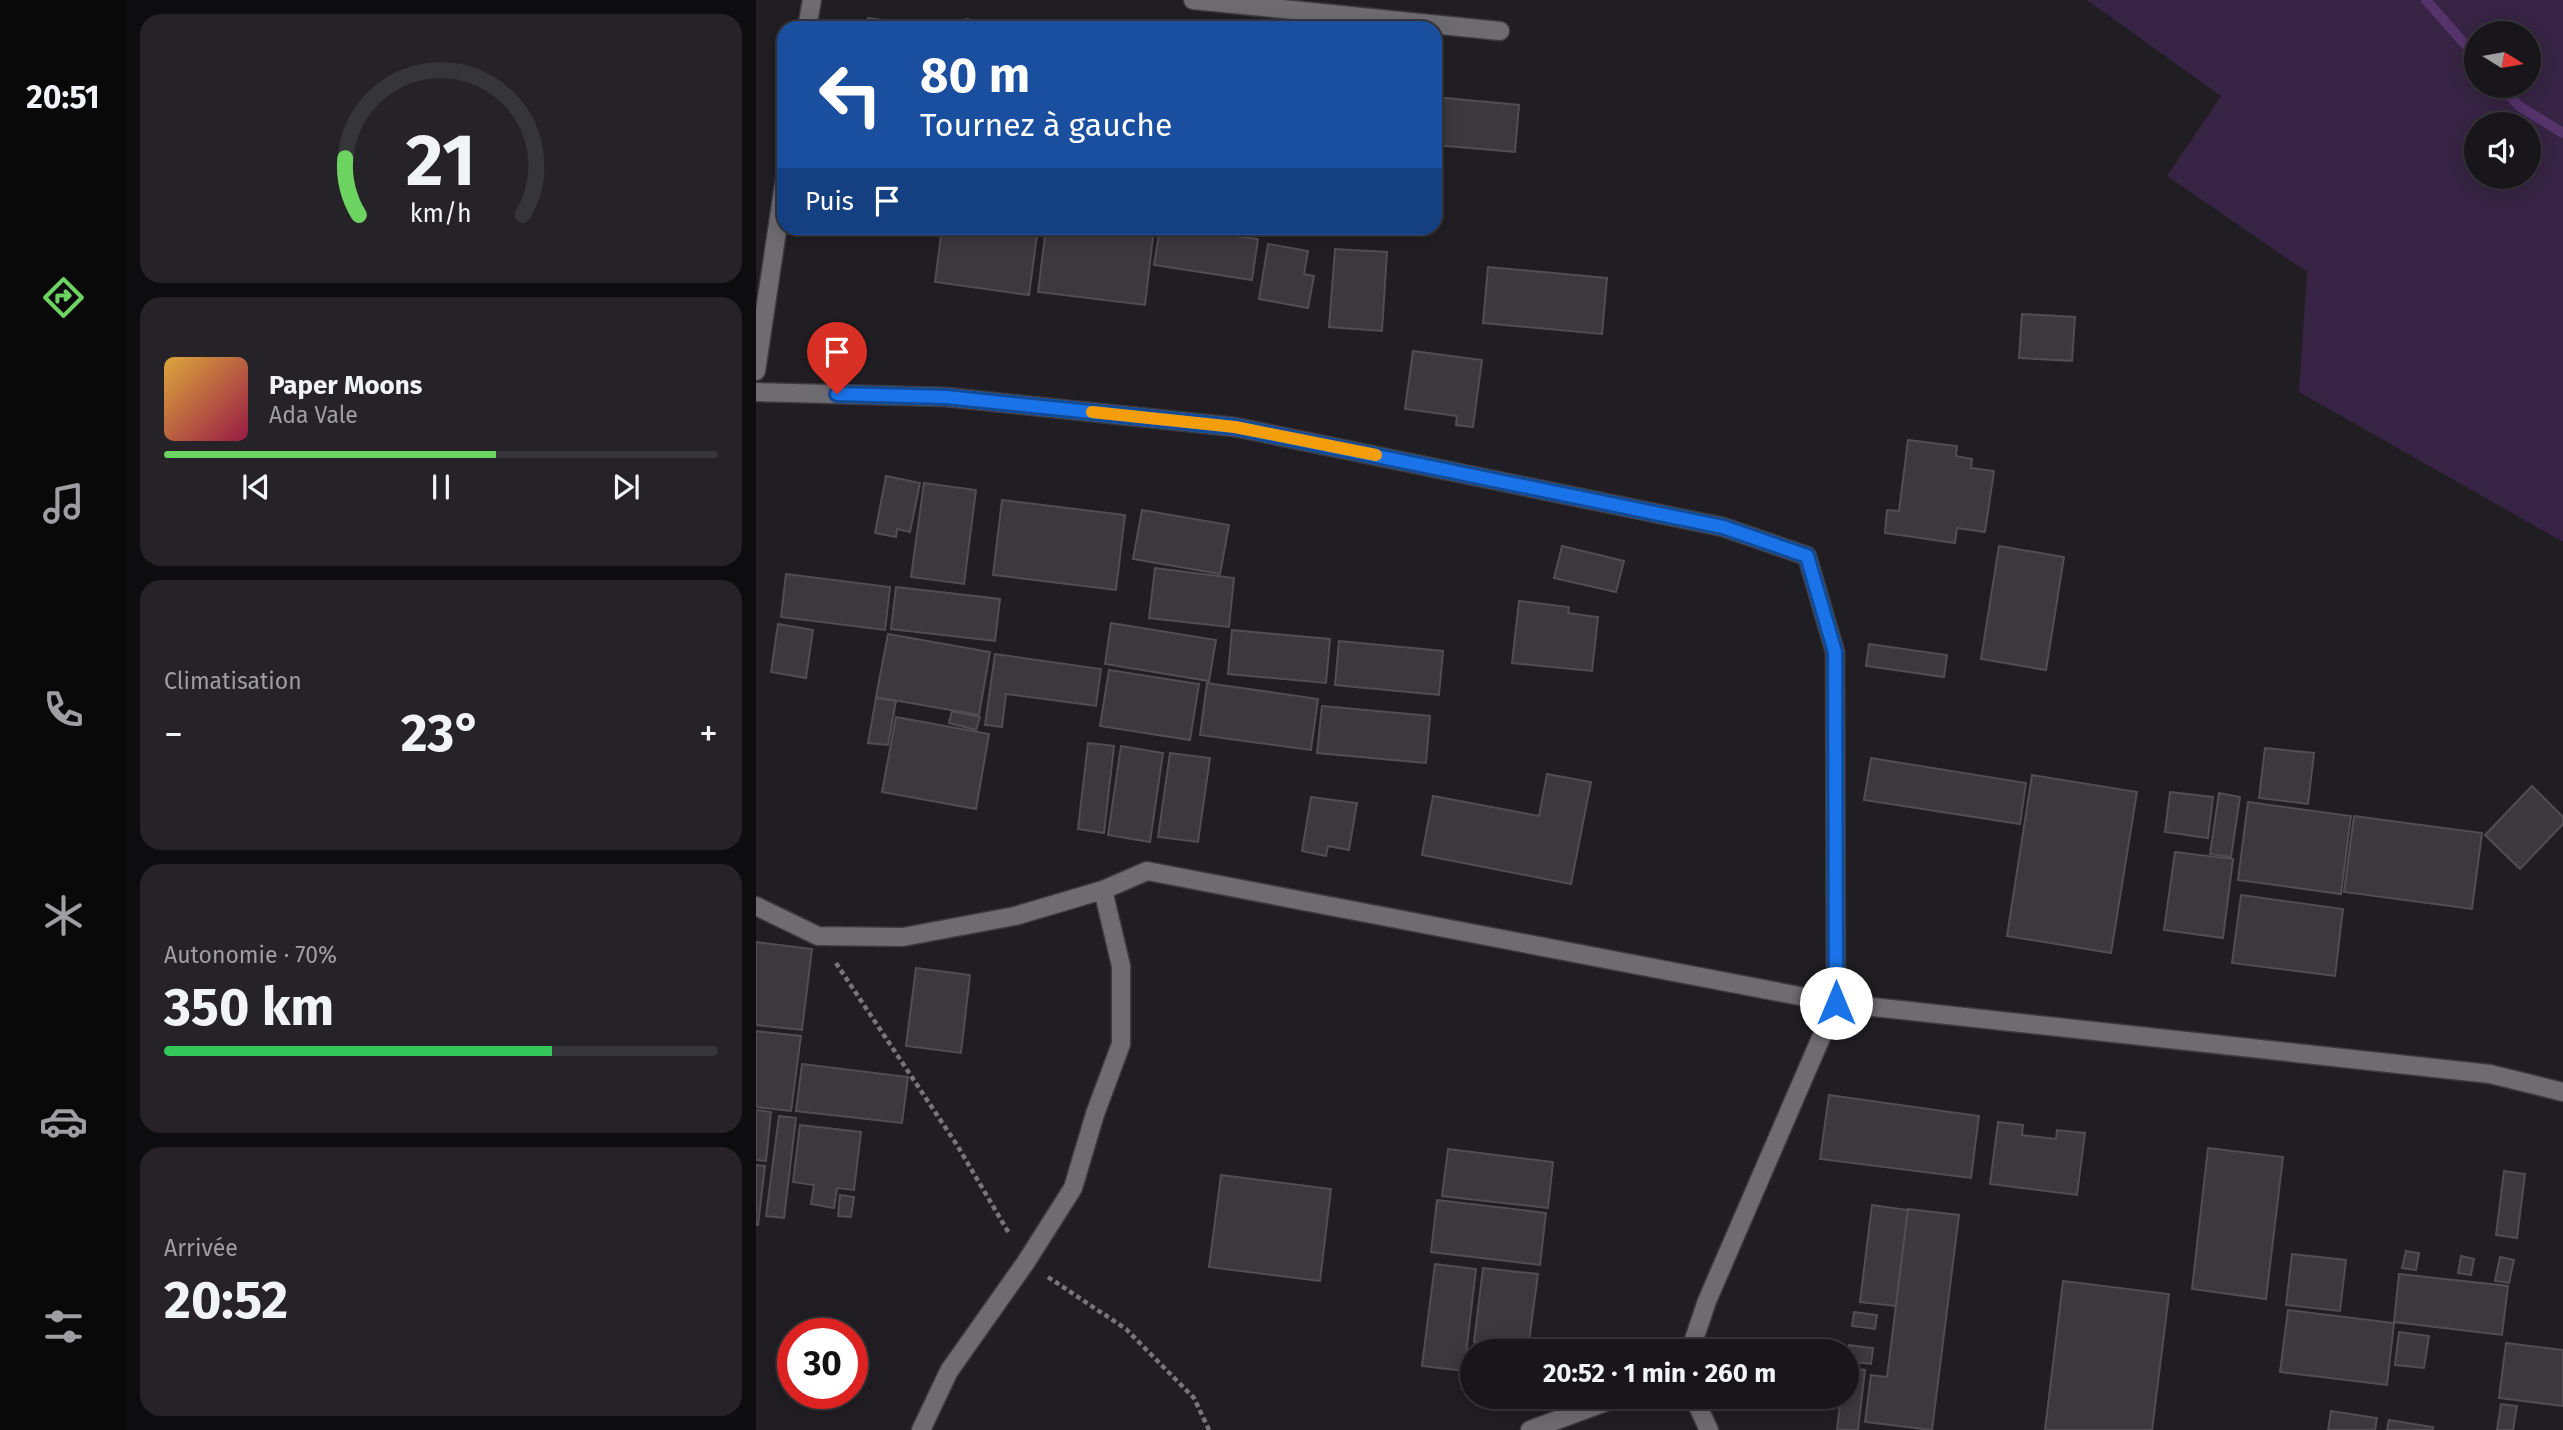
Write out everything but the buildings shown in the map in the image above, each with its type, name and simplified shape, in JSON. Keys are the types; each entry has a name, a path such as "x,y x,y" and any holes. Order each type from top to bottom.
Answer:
{"street":[{"path":"808,21 811,0"},
{"path":"1193,0 1401,21"},
{"path":"1442,25 1500,31"},
{"path":"756,371 777,231"},
{"path":"756,392 946,397 1235,427 1723,527 1807,556 1835,652 1836,1003 1707,1301 1694,1339"},
{"path":"756,906 818,936 903,937 1015,916 1103,890 1147,871 1836,1003 2490,1074 2563,1092"},
{"path":"921,1430 949,1371 1027,1262 1073,1188 1095,1114 1121,1044 1121,966 1103,890"},
{"path":"1530,1430 1587,1409"},
{"path":"1699,1409 1709,1430"}],"path":[{"path":"818,936 957,1145 1027,1262 1126,1329 1194,1398 1209,1430"}],"shaded area":[{"path":"2087,0 2563,0 2563,542 2299,392 2307,272 2167,176 2221,96"}],"waterway":[{"path":"2426,0 2464,43"},
{"path":"2512,98 2519,106 2563,133"}],"slow traffic":[{"path":"1092,412 1235,427 1376,455"}],"route":[{"path":"837,394 946,397 1235,427 1723,527 1807,556 1835,652 1836,1003"}]}
